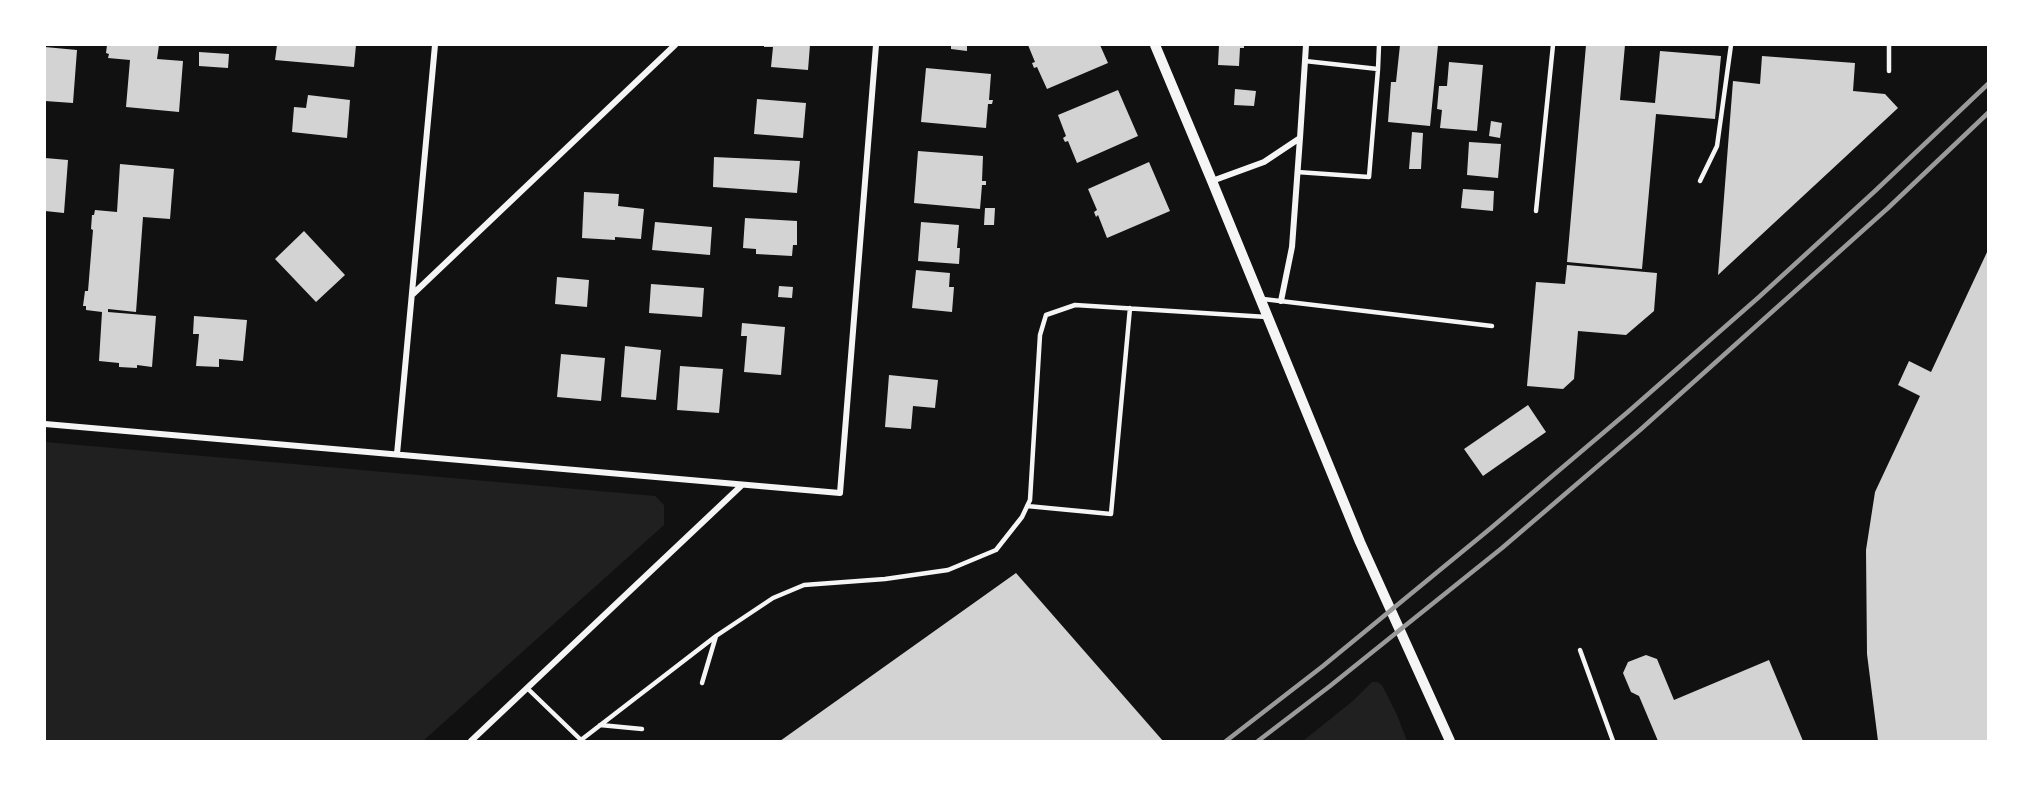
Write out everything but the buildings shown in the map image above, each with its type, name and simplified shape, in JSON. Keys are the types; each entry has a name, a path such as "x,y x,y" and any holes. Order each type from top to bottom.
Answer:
{"street":[{"path":"397,454 435,45"},
{"path":"413,295 675,45"},
{"path":"45,424 840,493 876,45"},
{"path":"1155,45 1360,542 1450,741"},
{"path":"1281,302 1292,247 1306,45"},
{"path":"1212,181 1264,162 1300,138"},
{"path":"471,741 742,484"}],"lane":[{"path":"1297,172 1369,177 1379,45"},
{"path":"1536,211 1553,45"},
{"path":"1700,181 1717,146 1731,45"},
{"path":"1889,45 1889,71"},
{"path":"1305,61 1378,69"},
{"path":"1260,299 1492,326"},
{"path":"527,688 581,740 716,636 773,598 804,585 885,579 948,570 996,550 1022,517 1030,500 1041,335 1047,315 1076,305 1268,317"},
{"path":"1027,506 1111,514 1130,308"},
{"path":"702,683 716,636"},
{"path":"1580,650 1613,741"},
{"path":"600,725 642,729"}],"shaded area":[{"path":"45,442 655,496 664,505 664,525 423,741 45,741"},
{"path":"1372,682 1382,685 1407,741 1303,741 1354,700"}],"railway":[{"path":"1226,741 1323,666 1629,411 1759,297 1988,84"},
{"path":"1258,741 1502,548 1640,430 1888,208 1988,113"}]}
